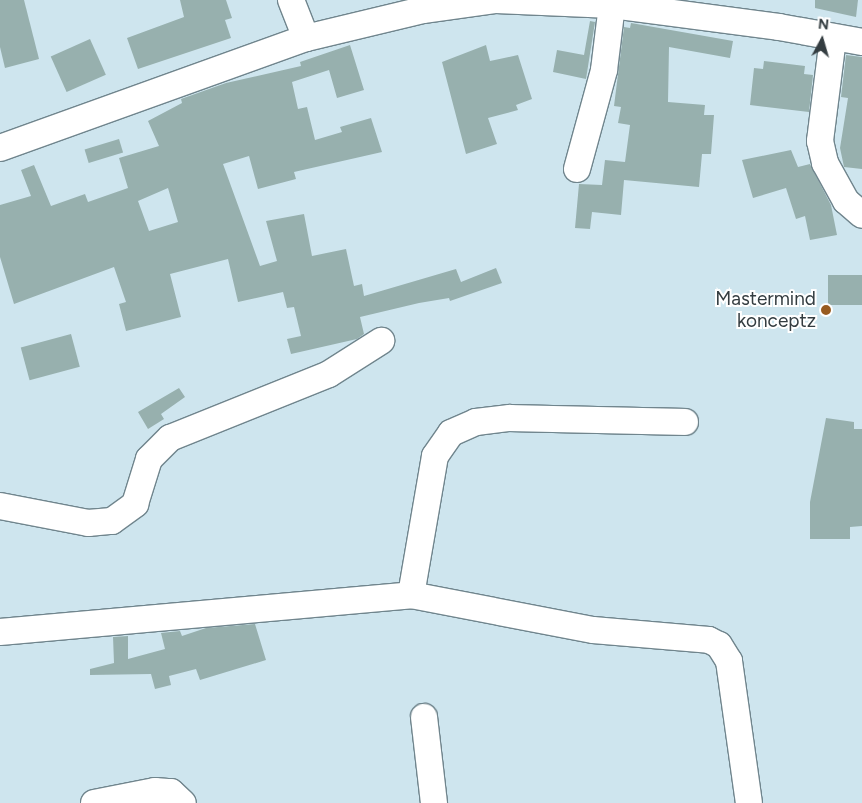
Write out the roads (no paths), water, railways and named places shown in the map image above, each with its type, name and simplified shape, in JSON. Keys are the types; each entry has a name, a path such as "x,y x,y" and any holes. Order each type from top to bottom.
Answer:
{"street":[{"path":"291,0 306,38"},
{"path":"0,148 306,38 423,10 496,0 612,5 779,26 833,38 862,42"},
{"path":"577,169 604,70 612,5"},
{"path":"833,38 820,141 825,163 846,201 862,215"},
{"path":"0,506 88,523 112,521 135,504 149,459 170,438 329,374 381,341"},
{"path":"411,595 434,456 451,433 476,422 510,418 685,422"},
{"path":"0,632 119,619 329,605 411,595 593,630 709,640 719,645 729,662 749,803"},
{"path":"424,717 434,803"},
{"path":"94,803 155,791 171,792 183,803"}],"place":[{"name":"Mastermind konceptz","path":"826,310"}]}
